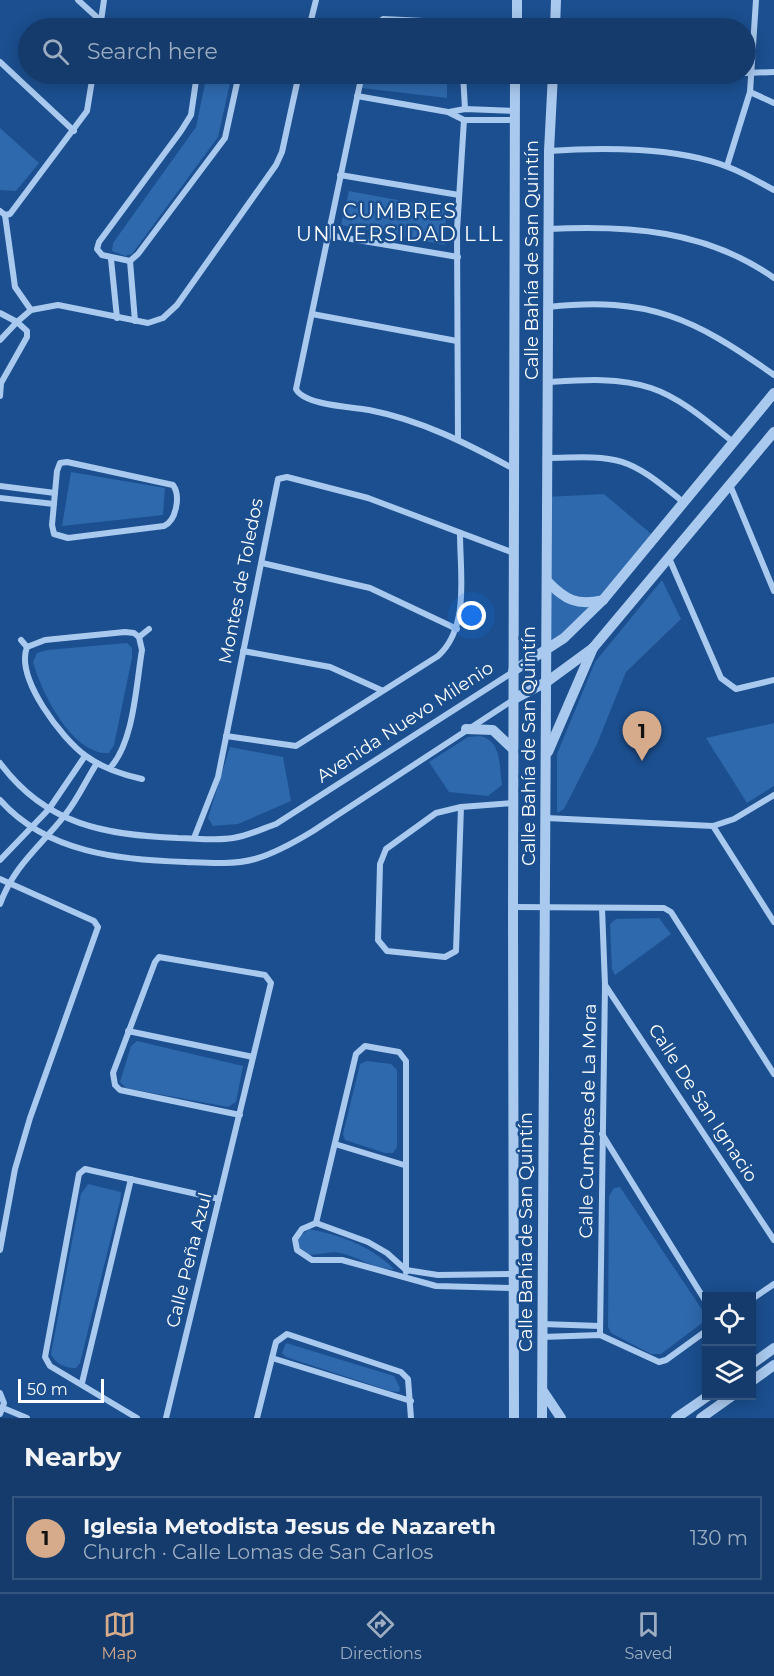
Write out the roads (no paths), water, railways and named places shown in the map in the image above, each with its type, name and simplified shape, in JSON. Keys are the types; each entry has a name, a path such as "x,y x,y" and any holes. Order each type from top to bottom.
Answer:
{"street":[{"path":"78,0 98,18"},
{"path":"101,18 104,0"},
{"path":"312,18 316,0"},
{"path":"517,0 517,18"},
{"path":"555,18 556,0"},
{"path":"754,18 756,0"},
{"path":"0,62 18,79"},
{"path":"756,73 774,72"},
{"path":"24,84 74,131"},
{"path":"31,310 15,287 2,213 10,214 74,131 87,111 91,84"},
{"path":"195,84 190,115 181,131 99,242 98,249 102,255 111,259 130,261 138,255 225,138 237,84"},
{"path":"0,340 31,310 58,305 148,323 163,318 177,305 276,165 282,152 297,84"},
{"path":"360,84 312,314 295,384 298,394 308,400 372,411 441,431 514,469"},
{"path":"464,84 465,109"},
{"name":"Calle Bahía de San Quintín","path":"514,1418 515,84"},
{"name":"Calle Bahía de San Quintín","path":"542,1418 544,908 548,681 545,653 548,229 552,84"},
{"path":"727,166 750,92 750,84"},
{"path":"750,92 774,103"},
{"path":"357,96 448,112 465,120 514,115"},
{"path":"448,112 465,109 514,115"},
{"path":"458,439 459,195 465,120"},
{"path":"549,151 593,147 671,154 727,166 774,190"},
{"path":"340,175 459,195"},
{"path":"548,229 605,226 655,231 689,238 739,258 774,278"},
{"path":"328,235 458,257"},
{"path":"111,259 117,318"},
{"path":"130,261 135,321"},
{"path":"548,307 588,302 642,307 674,315 704,328 774,375"},
{"path":"0,313 25,327 27,337 1,383 0,396"},
{"path":"312,314 457,341"},
{"path":"548,381 617,382 652,388 696,413 733,442"},
{"name":"Avenida Nuevo Milenio","path":"0,763 21,787 49,809 63,818 103,831 142,836 233,838 276,824 513,671 545,653 603,600 774,393"},
{"path":"0,800 46,836 110,857 215,863 254,860 289,846 466,729 548,681 593,648 774,432"},
{"path":"547,458 621,459 647,472 682,502"},
{"path":"63,461 175,487 175,514 168,525 68,538 54,534 51,525 55,493 58,466 63,461"},
{"name":"Montes de Toledos","path":"194,838 218,777 262,563 274,487 278,479 283,477 368,498 514,553"},
{"path":"730,485 774,591"},
{"path":"0,486 55,493"},
{"path":"0,498 54,504"},
{"path":"226,735 296,746 438,656 449,645 457,629 460,534"},
{"path":"669,558 721,678 736,689 774,681"},
{"path":"262,563 370,588 457,629"},
{"path":"547,581 560,595 572,602 589,603 603,600"},
{"path":"140,637 149,629"},
{"path":"27,647 45,640 124,632 140,637"},
{"path":"110,768 119,758 126,742 142,650 140,637"},
{"path":"21,640 27,647"},
{"path":"27,647 24,656 25,667 41,704 55,726 85,756 142,780"},
{"path":"546,758 593,648"},
{"path":"243,651 330,667 381,690"},
{"path":"466,729 493,730 513,749"},
{"path":"0,861 49,809 85,756"},
{"path":"0,904 7,884 21,863 63,818 97,763"},
{"path":"546,818 713,826 734,819 774,795"},
{"path":"461,807 456,951 445,957 387,951 378,940 380,864 383,853 436,813 461,807 513,803"},
{"path":"713,826 774,922"},
{"path":"0,879 94,921 98,927 30,1118 15,1169 0,1250"},
{"path":"513,907 664,908 671,912 774,1074"},
{"name":"Calle Cumbres de La Mora","path":"600,1335 605,985 602,908"},
{"name":"Calle Peña Azul","path":"165,1416 240,1115 270,985 265,975 159,957 155,962 112,1077 120,1090 240,1115"},
{"name":"Calle De San Ignacio","path":"605,985 774,1240"},
{"path":"128,1031 253,1057"},
{"path":"316,1224 358,1051 365,1046 399,1052 406,1061 404,1165 406,1274"},
{"path":"602,1133 702,1296"},
{"path":"335,1144 404,1165"},
{"path":"137,1418 82,1383 50,1366 45,1357 77,1179 85,1169 219,1199"},
{"path":"82,1383 131,1179"},
{"path":"514,1288 448,1287 406,1274 342,1260 305,1258 297,1250 295,1239 302,1229 316,1224 368,1242 387,1253 406,1274 515,1274"},
{"path":"756,1296 774,1284"},
{"path":"542,1324 600,1326"},
{"path":"257,1418 276,1341 287,1334 400,1372 408,1379 411,1418"},
{"path":"542,1337 600,1335 658,1362 666,1360 702,1334"},
{"path":"756,1361 774,1348"},
{"path":"272,1358 411,1401"},
{"path":"756,1378 774,1365"},
{"path":"542,1389 553,1410 561,1418"},
{"path":"0,1393 2,1411 27,1418"},
{"path":"676,1418 702,1399"},
{"path":"701,1418 725,1400"}],"place":[{"name":"Iglesia Metodista Jesus de Nazareth","path":"642,761"}],"district":[{"name":"CUMBRES UNIVERSIDAD LLL","path":"400,222"}]}
